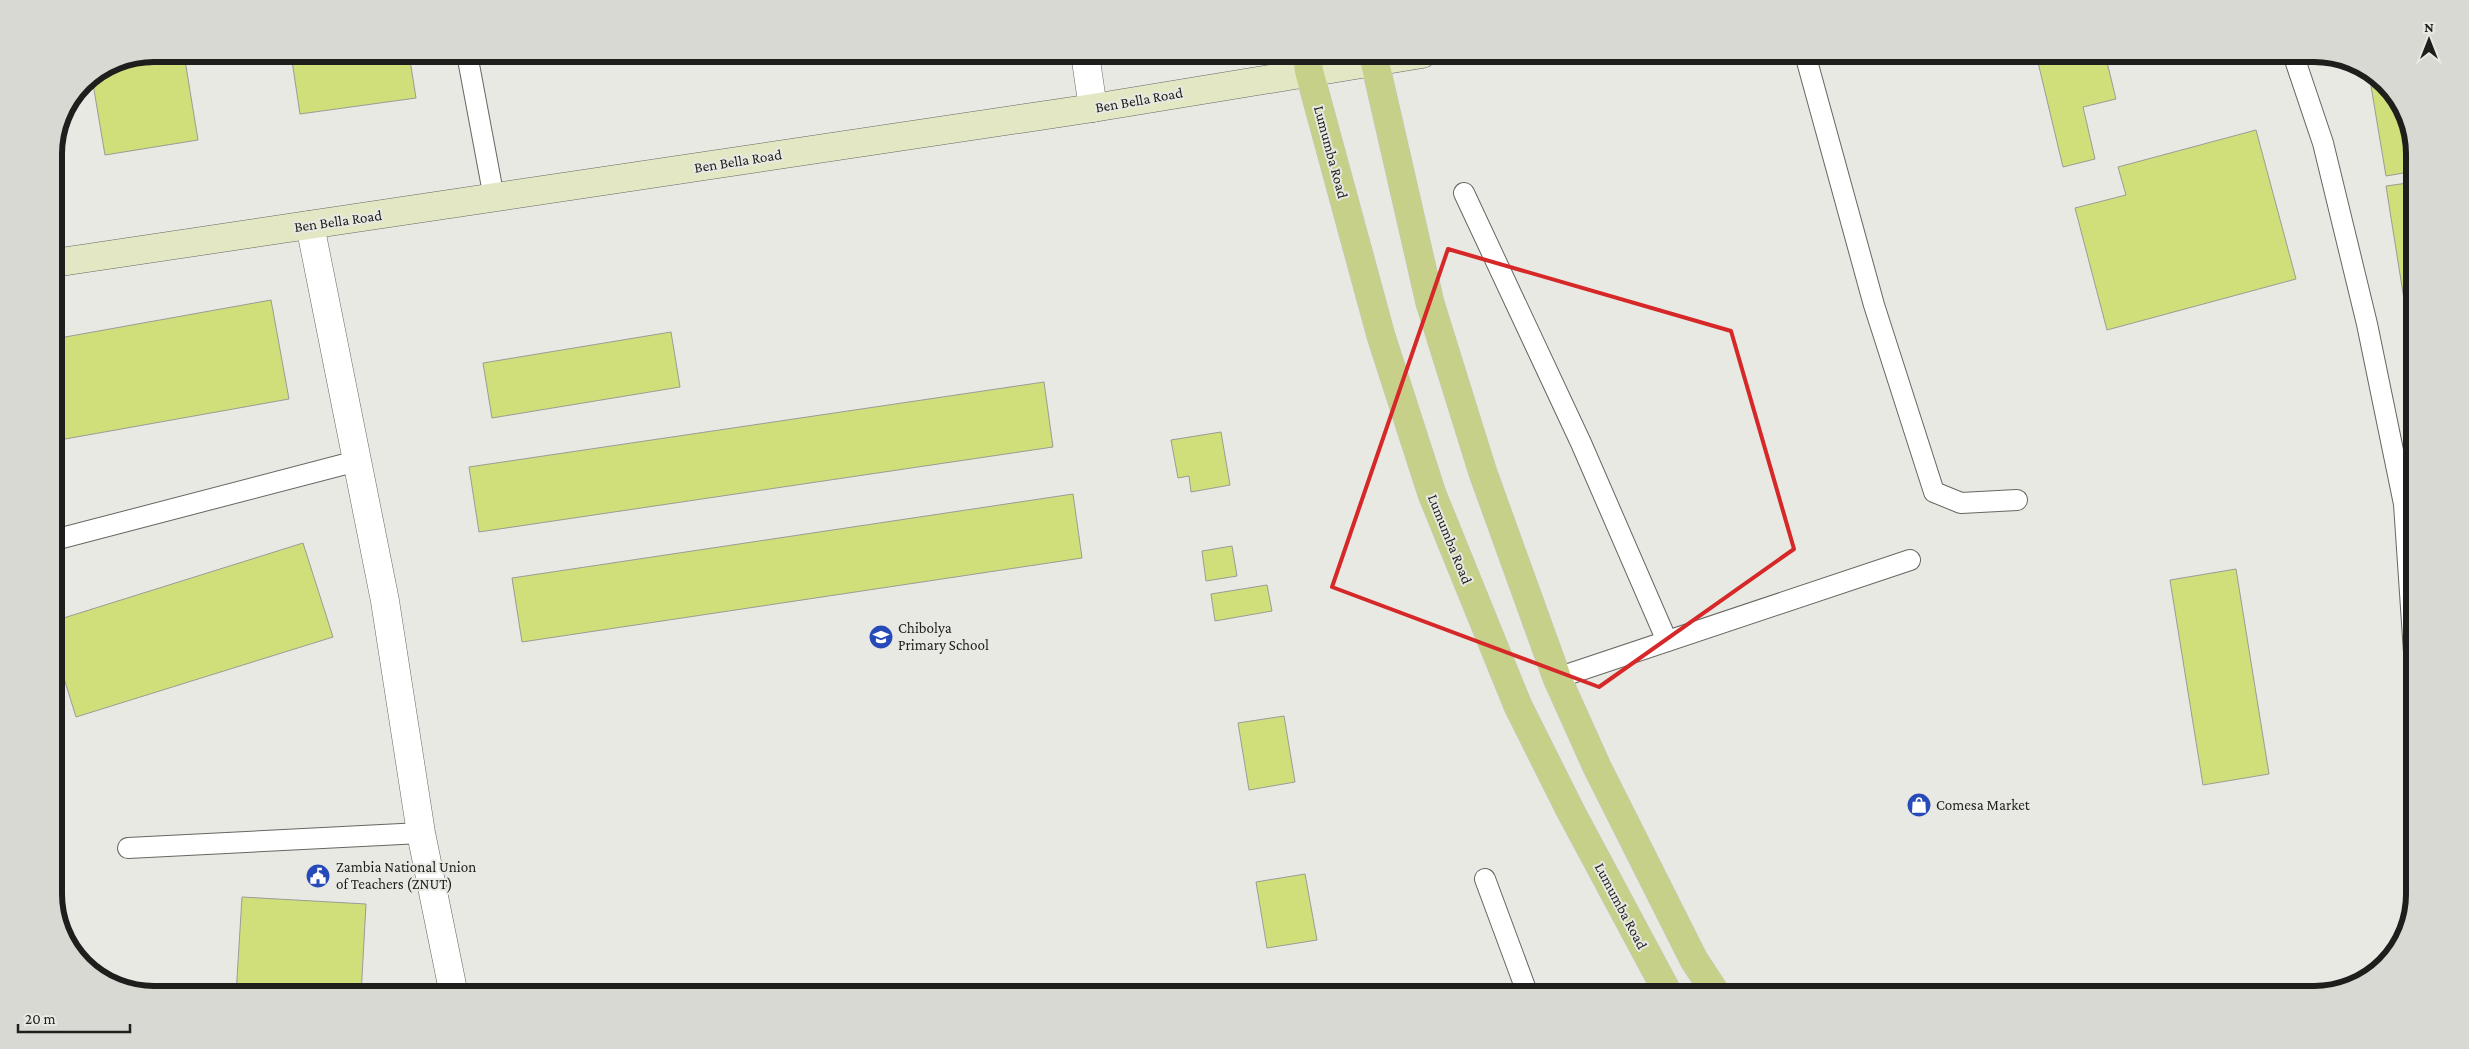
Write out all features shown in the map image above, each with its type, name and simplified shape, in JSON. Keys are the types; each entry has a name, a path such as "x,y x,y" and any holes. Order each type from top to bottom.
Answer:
{"main road":[{"path":"1375,62 1430,303 1483,473 1557,678 1606,784 1694,960 1711,986"},
{"name":"Ben Bella Road","path":"63,262 1093,108 1308,63"},
{"name":"Lumumba Road","path":"1308,63 1382,336 1432,494 1518,706 1570,810 1664,986"}],"street":[{"path":"1086,62 1093,108"},
{"path":"310,225 385,601 422,833 452,986"}],"lane":[{"path":"468,62 494,198"},
{"path":"1807,62 1874,305 1934,492 1961,503 2017,500"},
{"path":"2296,62 2323,143 2367,324 2404,504 2406,534"},
{"path":"1464,193 1580,443 1668,640"},
{"path":"63,538 357,461"},
{"path":"1557,678 1910,560"},
{"path":"128,848 422,833"},
{"path":"1485,879 1525,986"}],"highlighted area":[{"path":"1448,249 1731,331 1794,549 1599,687 1332,587"}],"building":[{"path":"185,62 198,140 105,155 94,85 109,75 137,64"},
{"path":"292,62 410,62 416,98 300,114"},
{"path":"2038,62 2107,62 2116,99 2083,107 2095,159 2063,167"},
{"path":"2370,82 2384,94 2391,104 2402,125 2405,137 2406,173 2386,176"},
{"path":"2256,130 2296,279 2107,330 2075,208 2126,195 2118,167"},
{"path":"2406,183 2406,312 2386,186"},
{"path":"271,300 289,399 63,439 63,337"},
{"path":"671,332 680,387 492,418 483,363"},
{"path":"1044,382 1053,447 479,532 469,467"},
{"path":"1221,432 1230,485 1191,492 1189,476 1178,478 1171,440"},
{"path":"1073,494 1082,558 522,642 512,578"},
{"path":"303,543 333,637 76,717 63,675 63,618"},
{"path":"1232,546 1237,576 1206,581 1202,551"},
{"path":"2236,569 2269,774 2203,785 2170,580"},
{"path":"1267,585 1272,611 1215,621 1211,594"},
{"path":"1284,716 1295,782 1249,790 1238,723"},
{"path":"1305,874 1317,940 1267,948 1256,882"},
{"path":"242,897 366,904 361,986 237,986"}],"place":[{"name":"Chibolya Primary School","path":"881,637"},
{"name":"Comesa Market","path":"1919,805"},
{"name":"Zambia National Union of Teachers (ZNUT)","path":"318,876"}]}
